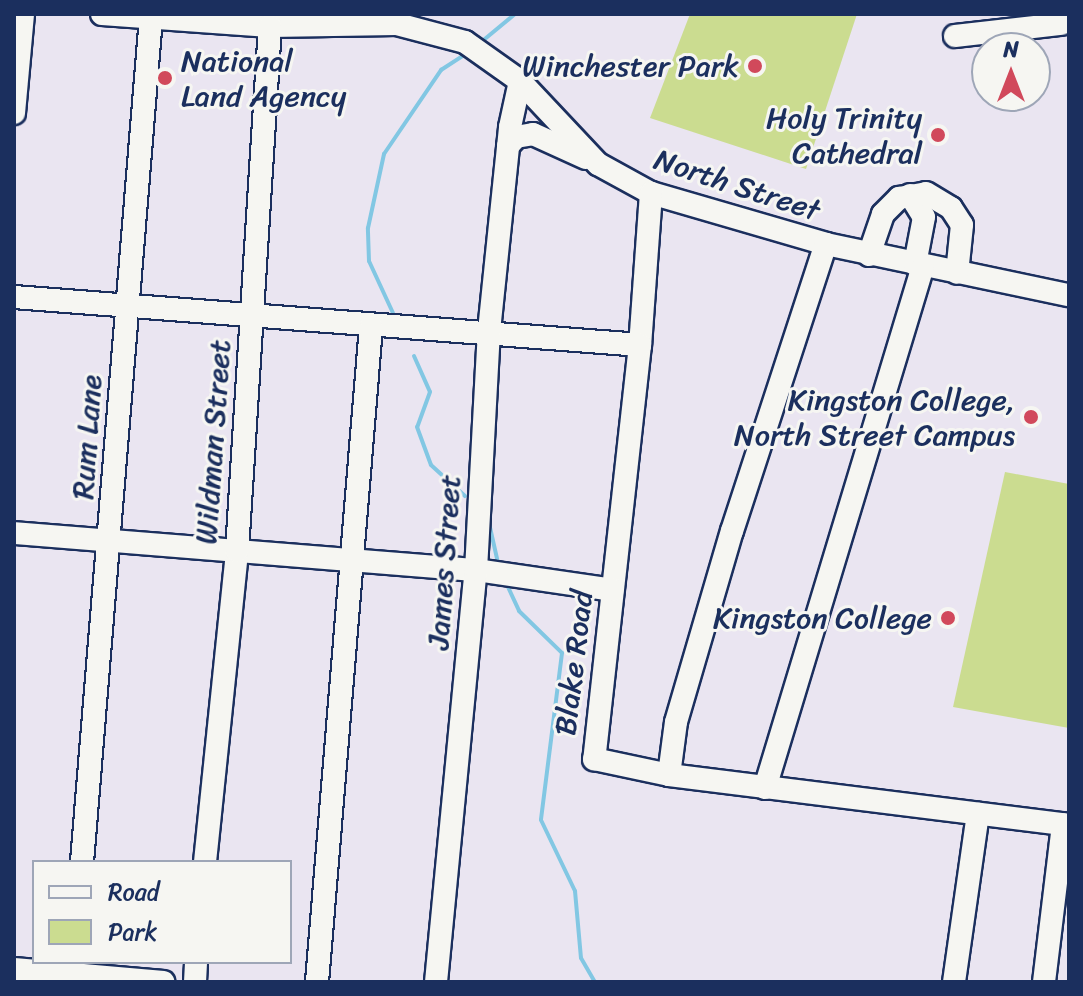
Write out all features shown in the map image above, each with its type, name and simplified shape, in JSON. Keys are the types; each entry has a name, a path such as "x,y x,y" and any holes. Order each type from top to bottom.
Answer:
{"street":[{"path":"14,113 23,14"},
{"name":"North Street","path":"102,14 270,26 397,19 465,42 489,55 520,81 598,164 651,193 869,255 1069,295"},
{"name":"Rum Lane","path":"82,860 151,17"},
{"path":"955,36 1061,24"},
{"name":"Wildman Street","path":"205,860 237,551 270,26"},
{"name":"James Street","path":"436,982 476,570 489,331 508,146 520,81"},
{"path":"508,146 516,137 533,134 598,164"},
{"name":"Blake Road","path":"651,193 640,345 593,756 669,775 1066,824"},
{"path":"869,255 883,214 910,195 926,193 942,202 962,225 957,273"},
{"path":"765,788 919,265 924,217 910,195"},
{"path":"924,217 942,202"},
{"path":"669,775 676,722 732,531 826,244"},
{"path":"14,297 371,326 489,331 640,345"},
{"path":"317,982 371,326"},
{"path":"14,533 476,570 613,590"},
{"path":"954,982 978,814"},
{"path":"1044,982 1066,824"},
{"path":"14,969 163,982"}],"green space":[{"name":"Winchester Park","path":"690,14 857,14 806,169 650,118"},
{"path":"1005,472 1069,484 1069,728 953,707"}],"waterway":[{"path":"480,43 515,14"},
{"path":"393,313 369,261 368,228 384,154 441,70 467,53"},
{"path":"414,356 430,392 417,427 431,465 465,496"},
{"path":"489,523 498,563"},
{"path":"508,587 519,611 562,653 541,820 575,891 581,958 595,982"}],"place":[{"name":"Winchester Park","path":"755,66"},
{"name":"National Land Agency","path":"165,78"},
{"name":"Holy Trinity Cathedral","path":"938,135"},
{"name":"Kingston College, North Street Campus","path":"1031,417"},
{"name":"Kingston College","path":"948,618"}]}
